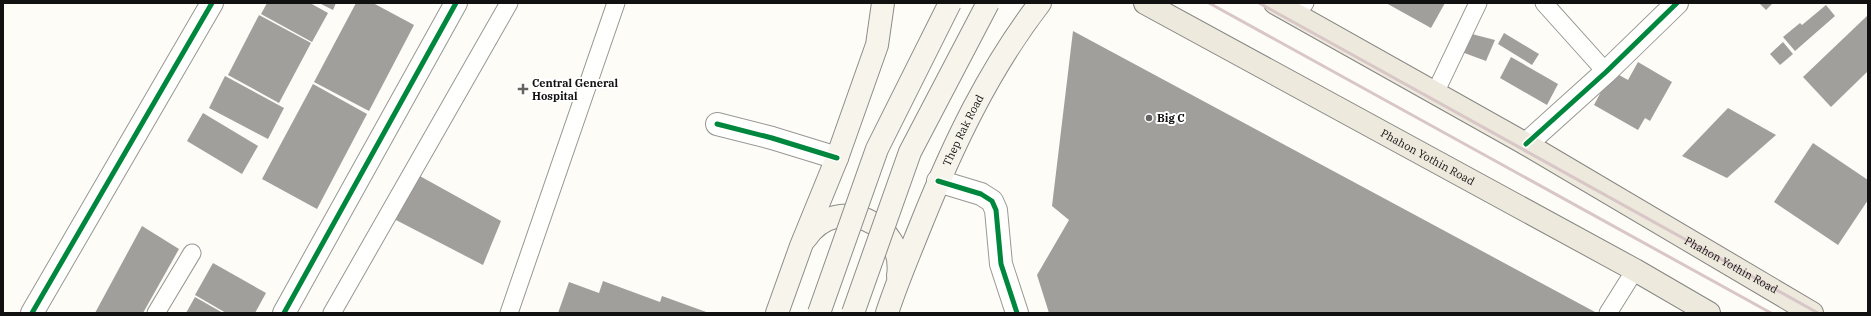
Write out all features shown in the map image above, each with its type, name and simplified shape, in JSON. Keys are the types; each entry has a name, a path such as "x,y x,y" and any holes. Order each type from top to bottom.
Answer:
{"main road":[{"path":"777,313 877,45 883,3"},
{"path":"818,313 876,149 950,3"},
{"path":"853,313 910,152 988,3"},
{"name":"Thep Rak Road","path":"887,313 897,283 938,181 986,83 1040,3"},
{"name":"Phahon Yothin Road","path":"1145,3 1635,270 1709,313"},
{"name":"Phahon Yothin Road","path":"1275,3 1300,9 1434,93 1526,144 1812,313"},
{"path":"801,246 810,232 825,221 840,216 860,217 873,222 890,238 897,253 899,268 897,283"}],"street":[{"path":"32,313 212,3"},
{"path":"284,313 456,3"},
{"path":"1526,144 1606,72 1677,3"},
{"path":"717,124 836,158"},
{"path":"938,181 981,194 992,201 996,210 1002,264 1017,313"}],"lane":[{"path":"332,313 509,3"},
{"path":"509,313 616,3"},
{"path":"1434,93 1478,3"},
{"path":"1544,3 1606,72"},
{"path":"156,313 192,252"},
{"path":"1608,313 1635,270"}],"building":[{"path":"267,3 310,3 328,13 312,42 261,14"},
{"path":"319,3 336,3 333,10"},
{"path":"356,3 373,3 414,25 369,111 314,82"},
{"path":"1386,3 1445,3 1431,28"},
{"path":"1759,3 1773,3 1766,10"},
{"path":"1826,5 1835,16 1795,51 1783,37 1800,23 1802,25"},
{"path":"259,15 311,43 279,103 228,75"},
{"path":"1868,15 1868,71 1831,107 1803,77"},
{"name":"Big C","path":"1073,31 1595,312 1049,313 1037,275 1069,220 1052,206"},
{"path":"1468,33 1495,40 1486,61 1459,51"},
{"path":"1504,33 1539,54 1532,65 1498,44"},
{"path":"1783,42 1793,54 1780,65 1770,54"},
{"path":"1511,57 1558,84 1547,105 1500,78"},
{"path":"1638,62 1672,82 1650,121 1645,118 1638,130 1594,105 1612,71 1628,80"},
{"path":"225,76 284,108 268,139 209,108"},
{"path":"313,84 367,114 317,209 262,179"},
{"path":"1728,108 1776,135 1727,178 1682,156"},
{"path":"203,113 258,146 242,174 187,141"},
{"path":"1813,143 1868,180 1868,200 1838,245 1774,202"},
{"path":"418,175 501,221 483,265 394,219"},
{"path":"142,226 179,249 143,313 95,313"},
{"path":"213,263 266,293 255,313 226,313 195,295"},
{"path":"603,281 660,302 662,296 709,313 558,313 569,282 599,293"},
{"path":"195,297 223,313 186,313"}],"railway":[{"path":"1209,3 1771,313"},
{"path":"1259,3 1818,313"}],"cycle path":[{"path":"32,313 212,3"},
{"path":"284,313 456,3"},
{"path":"1526,144 1606,72 1677,3"},
{"path":"717,124 772,138 837,158"},
{"path":"938,181 981,194 992,201 996,210 1001,264 1017,313"}],"place":[{"name":"Central General Hospital","path":"523,89"},
{"name":"Big C","path":"1149,118"}]}
